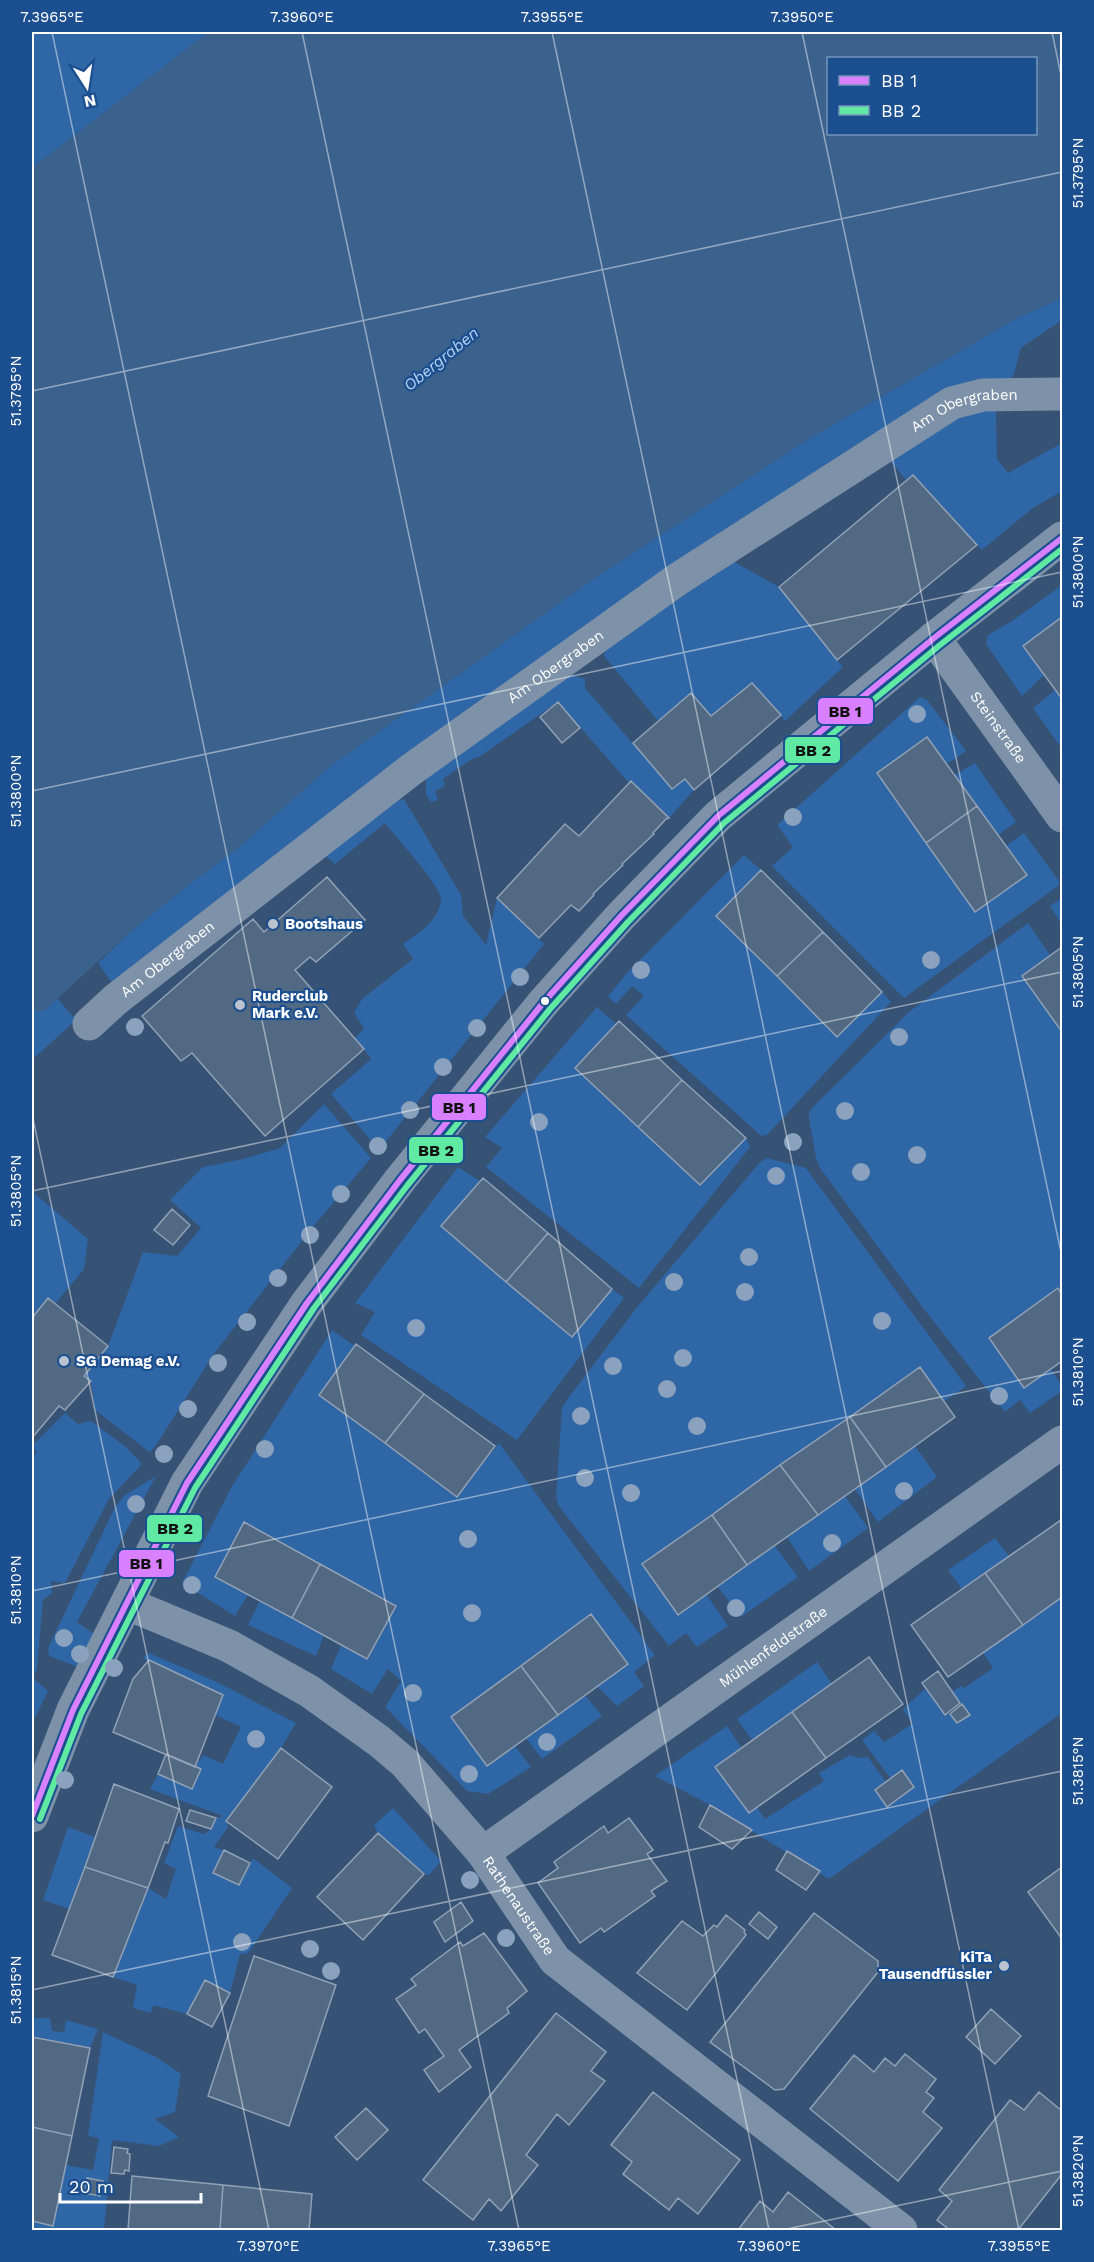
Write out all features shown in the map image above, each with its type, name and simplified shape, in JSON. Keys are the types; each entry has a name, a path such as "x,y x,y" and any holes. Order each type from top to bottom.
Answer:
{"street":[{"name":"Am Obergraben","path":"89,1024 115,1000 412,769 686,574 952,403 983,395 1062,394"},
{"path":"32,1816 73,1710 187,1483 307,1302 400,1180 543,1003 621,916 718,816 934,638 1062,538"},
{"name":"Steinstraße","path":"934,638 1062,816"},
{"name":"Mühlenfeldstraße","path":"483,1853 1062,1442"},
{"name":"Rathenaustraße","path":"128,1604 229,1646 309,1691 359,1726 405,1763 483,1853 555,1960 900,2230"}],"shaded area":[{"path":"32,32 209,32 32,168"},
{"path":"1062,298 1062,320 1021,348 1014,374 1007,384 978,382 115,988 98,963 129,933 238,848 329,767 593,579 810,438 1019,317"},
{"path":"973,409 996,411 997,459 1008,473 1062,443 1062,491 1033,508 982,550 913,475 906,480 889,459"},
{"path":"729,559 779,587 843,667 785,721 752,683 711,716 691,693 658,721 604,656 606,647"},
{"path":"1062,585 1062,617 1023,646 1044,675 1022,696 986,644 988,635 1012,621"},
{"path":"565,673 585,679 585,688 672,789 685,779 694,790 669,818 631,781 629,783 558,702 443,779 445,786 435,791 438,800 431,802 426,795 426,779"},
{"path":"1055,690 1062,699 1062,749 1033,708"},
{"path":"920,697 927,700 966,751 947,764 927,737 877,773 975,912 1027,875 1006,846 1024,833 1059,881 1058,886 904,998 772,866 793,847 777,825"},
{"path":"975,763 1016,822 998,835 955,775"},
{"path":"404,799 461,895 463,916 486,945 497,898 544,944 379,1150 331,1094 371,1059 355,1038 364,1028 354,1013 362,999 413,959 403,944 429,924 438,910 441,899 433,882 385,823 335,864 323,854 397,801"},
{"path":"744,855 761,870 716,916 837,1037 882,992 891,1002 767,1135 761,1136 626,1015 644,996 632,986 616,1004 608,997 625,975"},
{"path":"1062,898 1062,925 1050,906"},
{"path":"1028,923 1050,955 1022,976 1062,1032 1062,1285 990,1338 1024,1388 1051,1369 1062,1386 1062,1391 1030,1413 1020,1400 1005,1412 923,1308 820,1168 809,1118 809,1112 813,1107 909,1012"},
{"path":"57,998 76,1020 32,1060 32,1013 44,1011"},
{"path":"597,1007 616,1024 575,1068 700,1185 746,1138 750,1147 639,1288 486,1167 502,1148 485,1137"},
{"path":"324,1104 371,1158 312,1228 213,1355 155,1447 150,1452 148,1451 95,1410 91,1381 84,1376 108,1346 143,1252 177,1256 201,1228 170,1200 203,1167 243,1159 280,1148"},
{"path":"767,1158 806,1168 966,1386 945,1401 919,1368 643,1564 706,1594 728,1626 697,1647 686,1633 669,1646 558,1505 556,1497 562,1408 638,1306 760,1162"},
{"path":"458,1167 480,1181 441,1226 571,1337 612,1289 624,1298 517,1440 361,1335 375,1312 355,1303"},
{"path":"32,1191 88,1239 84,1269 56,1303 48,1298 32,1318"},
{"path":"332,1330 355,1346 319,1395 456,1497 499,1443 655,1655 634,1672 644,1686 617,1706 597,1686 628,1664 591,1614 452,1717 487,1766 515,1746 531,1767 488,1794 467,1791 385,1707 401,1681 388,1669 372,1694 331,1669 341,1645 368,1659 396,1606 244,1522 215,1577 248,1595 235,1616 182,1583 231,1488"},
{"path":"65,1413 78,1424 90,1421 94,1423 126,1447 142,1464 109,1499 65,1583 51,1581 52,1593 43,1600 37,1669 33,1678 48,1691 32,1724 32,1458 37,1452 32,1446"},
{"path":"915,1446 937,1477 878,1522 855,1489"},
{"path":"156,1476 77,1622 93,1633 93,1643 78,1667 49,1656 48,1648 115,1507 125,1495"},
{"path":"845,1496 868,1528 809,1571 787,1537"},
{"path":"995,1538 1009,1556 962,1589 948,1570"},
{"path":"774,1545 798,1577 741,1617 717,1586"},
{"path":"1062,1597 1062,1713 829,1879 710,1805 655,1776 727,1726 741,1747 716,1767 749,1813 757,1807 765,1819 824,1781 819,1773 850,1755 858,1758 868,1757 886,1782 887,1807 914,1786 902,1770 891,1779 862,1740 874,1731 884,1742 912,1724 903,1709 926,1688 944,1714 950,1714 957,1723 969,1715 952,1692 961,1686 964,1688 993,1668 983,1653"},
{"path":"260,1601 324,1635 316,1656 248,1625"},
{"path":"149,1653 219,1683 296,1723 281,1748 226,1821 228,1827 214,1847 224,1850 214,1873 239,1885 253,1858 292,1888 251,1949 246,1954 240,1954 230,1993 205,1980 187,2014 153,2005 151,2013 133,2008 137,1985 113,1977 148,1888 166,1899 176,1869 164,1863 178,1826 204,1834 211,1829 216,1818 223,1816 150,1789 158,1774 192,1789 201,1769 195,1767 203,1755 223,1764 241,1727 215,1715 222,1695 142,1658"},
{"path":"817,1662 832,1684 752,1740 737,1719"},
{"path":"585,1695 602,1716 542,1759 526,1738"},
{"path":"393,1808 441,1861 429,1875 424,1874 378,1833 374,1825"},
{"path":"68,1827 95,1837 69,1909 43,1900"},
{"path":"32,2018 50,2018 52,2031 64,2032 66,2020 98,2029 90,2048 32,2037"},
{"path":"103,2032 156,2057 181,2074 175,2112 155,2119 179,2137 159,2146 112,2140 104,2230 32,2230 32,2221 53,2225 66,2165 93,2170 99,2138 88,2136"}],"water":[{"name":"Obergraben","path":"209,32 1062,32 1062,298 1019,317 810,438 593,579 329,767 238,848 129,933 44,1011 32,1013 32,168"}],"building":[{"path":"913,475 977,545 837,660 779,587"},
{"path":"1062,617 1062,699 1023,646"},
{"path":"752,683 781,715 694,790 685,779 672,789 633,743 691,693 711,716"},
{"path":"558,702 580,728 562,743 540,717"},
{"path":"927,737 977,806 926,843 877,773"},
{"path":"631,781 669,818 579,911 571,905 539,938 497,898 565,824 579,836"},
{"path":"977,806 1027,875 975,912 926,843"},
{"path":"761,870 823,932 777,976 716,916"},
{"name":"Ruderclub Mark e.V.","path":"327,877 365,920 316,962 310,957 295,970 364,1049 265,1136 192,1053 181,1061 142,1016 253,919 264,932"},
{"path":"823,932 882,992 837,1037 777,976"},
{"path":"1062,947 1062,1032 1022,976"},
{"path":"619,1021 682,1080 638,1127 575,1068"},
{"path":"682,1080 746,1138 700,1185 638,1127"},
{"path":"483,1178 548,1233 506,1282 441,1226"},
{"path":"172,1209 190,1225 173,1245 154,1230"},
{"path":"548,1233 612,1289 572,1337 506,1282"},
{"path":"1058,1288 1062,1295 1062,1361 1024,1388 989,1338"},
{"name":"SG Demag e.V.","path":"48,1298 108,1346 84,1376 91,1381 65,1410 59,1406 32,1438 32,1318"},
{"path":"356,1344 424,1394 385,1443 319,1395"},
{"path":"920,1367 955,1417 886,1467 850,1417"},
{"path":"424,1394 495,1446 457,1497 385,1443"},
{"path":"850,1417 886,1467 818,1515 780,1465"},
{"path":"780,1465 818,1515 747,1565 712,1515"},
{"path":"712,1515 747,1565 678,1615 642,1564"},
{"path":"1061,1520 1062,1597 1023,1625 985,1573"},
{"path":"244,1522 320,1564 292,1618 215,1577"},
{"path":"320,1564 396,1606 367,1659 292,1618"},
{"path":"985,1573 1023,1625 948,1677 911,1625"},
{"path":"591,1614 628,1664 558,1715 521,1666"},
{"path":"869,1657 903,1704 826,1758 792,1712"},
{"path":"149,1660 223,1695 195,1767 113,1732 133,1679"},
{"path":"521,1666 558,1715 487,1766 451,1717"},
{"path":"938,1671 960,1703 945,1715 922,1683"},
{"path":"962,1704 970,1715 957,1723 950,1714"},
{"path":"792,1712 826,1758 749,1813 715,1767"},
{"path":"281,1748 332,1787 278,1859 226,1821"},
{"path":"166,1754 201,1769 192,1789 158,1774"},
{"path":"902,1770 914,1787 887,1807 875,1790"},
{"path":"114,1784 179,1809 168,1843 165,1842 148,1888 85,1867"},
{"path":"710,1805 752,1830 732,1849 699,1827"},
{"path":"190,1810 216,1818 211,1829 186,1821"},
{"path":"629,1818 653,1850 647,1854 667,1881 651,1891 655,1896 604,1932 601,1928 580,1943 538,1883 558,1868 554,1862 604,1826 608,1833"},
{"path":"378,1833 424,1874 363,1940 317,1897"},
{"path":"224,1850 250,1863 239,1885 213,1873"},
{"path":"787,1851 820,1871 806,1890 776,1870"},
{"path":"85,1867 148,1888 113,1977 52,1955"},
{"path":"1062,1867 1062,1939 1028,1892"},
{"path":"461,1902 473,1921 445,1942 434,1922"},
{"path":"759,1912 777,1927 768,1939 749,1924"},
{"path":"814,1913 878,1961 878,1972 784,2089 775,2090 710,2042"},
{"path":"726,1915 745,1930 746,1935 687,2010 637,1973 682,1921 703,1936 714,1925 717,1927"},
{"path":"484,1933 527,1991 507,2008 509,2013 459,2050 471,2067 439,2092 424,2070 444,2056 425,2029 419,2033 396,1999 416,1985 411,1979 460,1942 463,1946"},
{"path":"254,1956 336,1985 289,2126 208,2096"},
{"path":"205,1980 230,1993 212,2027 187,2014"},
{"path":"991,2009 1021,2036 995,2064 966,2037"},
{"path":"556,2013 606,2052 591,2071 605,2081 569,2125 557,2114 526,2155 538,2165 501,2211 489,2199 473,2220 423,2180"},
{"path":"32,2037 90,2048 72,2136 32,2127"},
{"path":"905,2054 936,2079 926,2092 934,2098 923,2112 942,2128 898,2181 810,2109 854,2055 874,2072 885,2058 895,2066"},
{"path":"653,2092 740,2160 698,2214 678,2198 669,2210 623,2174 632,2162 611,2145"},
{"path":"1039,2092 1062,2111 1062,2174 1018,2230 950,2230 937,2220 952,2201 939,2190 1010,2100 1024,2110"},
{"path":"366,2108 388,2130 357,2160 335,2137"},
{"path":"32,2127 72,2136 53,2226 32,2221"},
{"path":"114,2147 128,2149 127,2153 130,2154 129,2171 125,2170 124,2174 111,2173"},
{"path":"132,2176 223,2185 220,2230 128,2230"},
{"path":"87,2178 103,2181 100,2196 84,2193"},
{"path":"223,2185 312,2194 309,2230 220,2230"},
{"path":"788,2192 836,2230 738,2230 760,2201 773,2212"}],"transit line":[{"path":"32,1816 73,1710 187,1483 307,1303 400,1180 543,1003 621,916 718,816 934,638 1062,538"},
{"path":"40,1819 81,1714 195,1488 314,1308 407,1186 550,1009 628,922 724,823 940,645 1062,549"}],"place":[{"name":"Bootshaus","path":"273,924"},
{"name":"Ruderclub Mark e.V.","path":"240,1005"},
{"name":"SG Demag e.V.","path":"64,1361"},
{"name":"KiTa Tausendfüssler","path":"1004,1966"}]}
